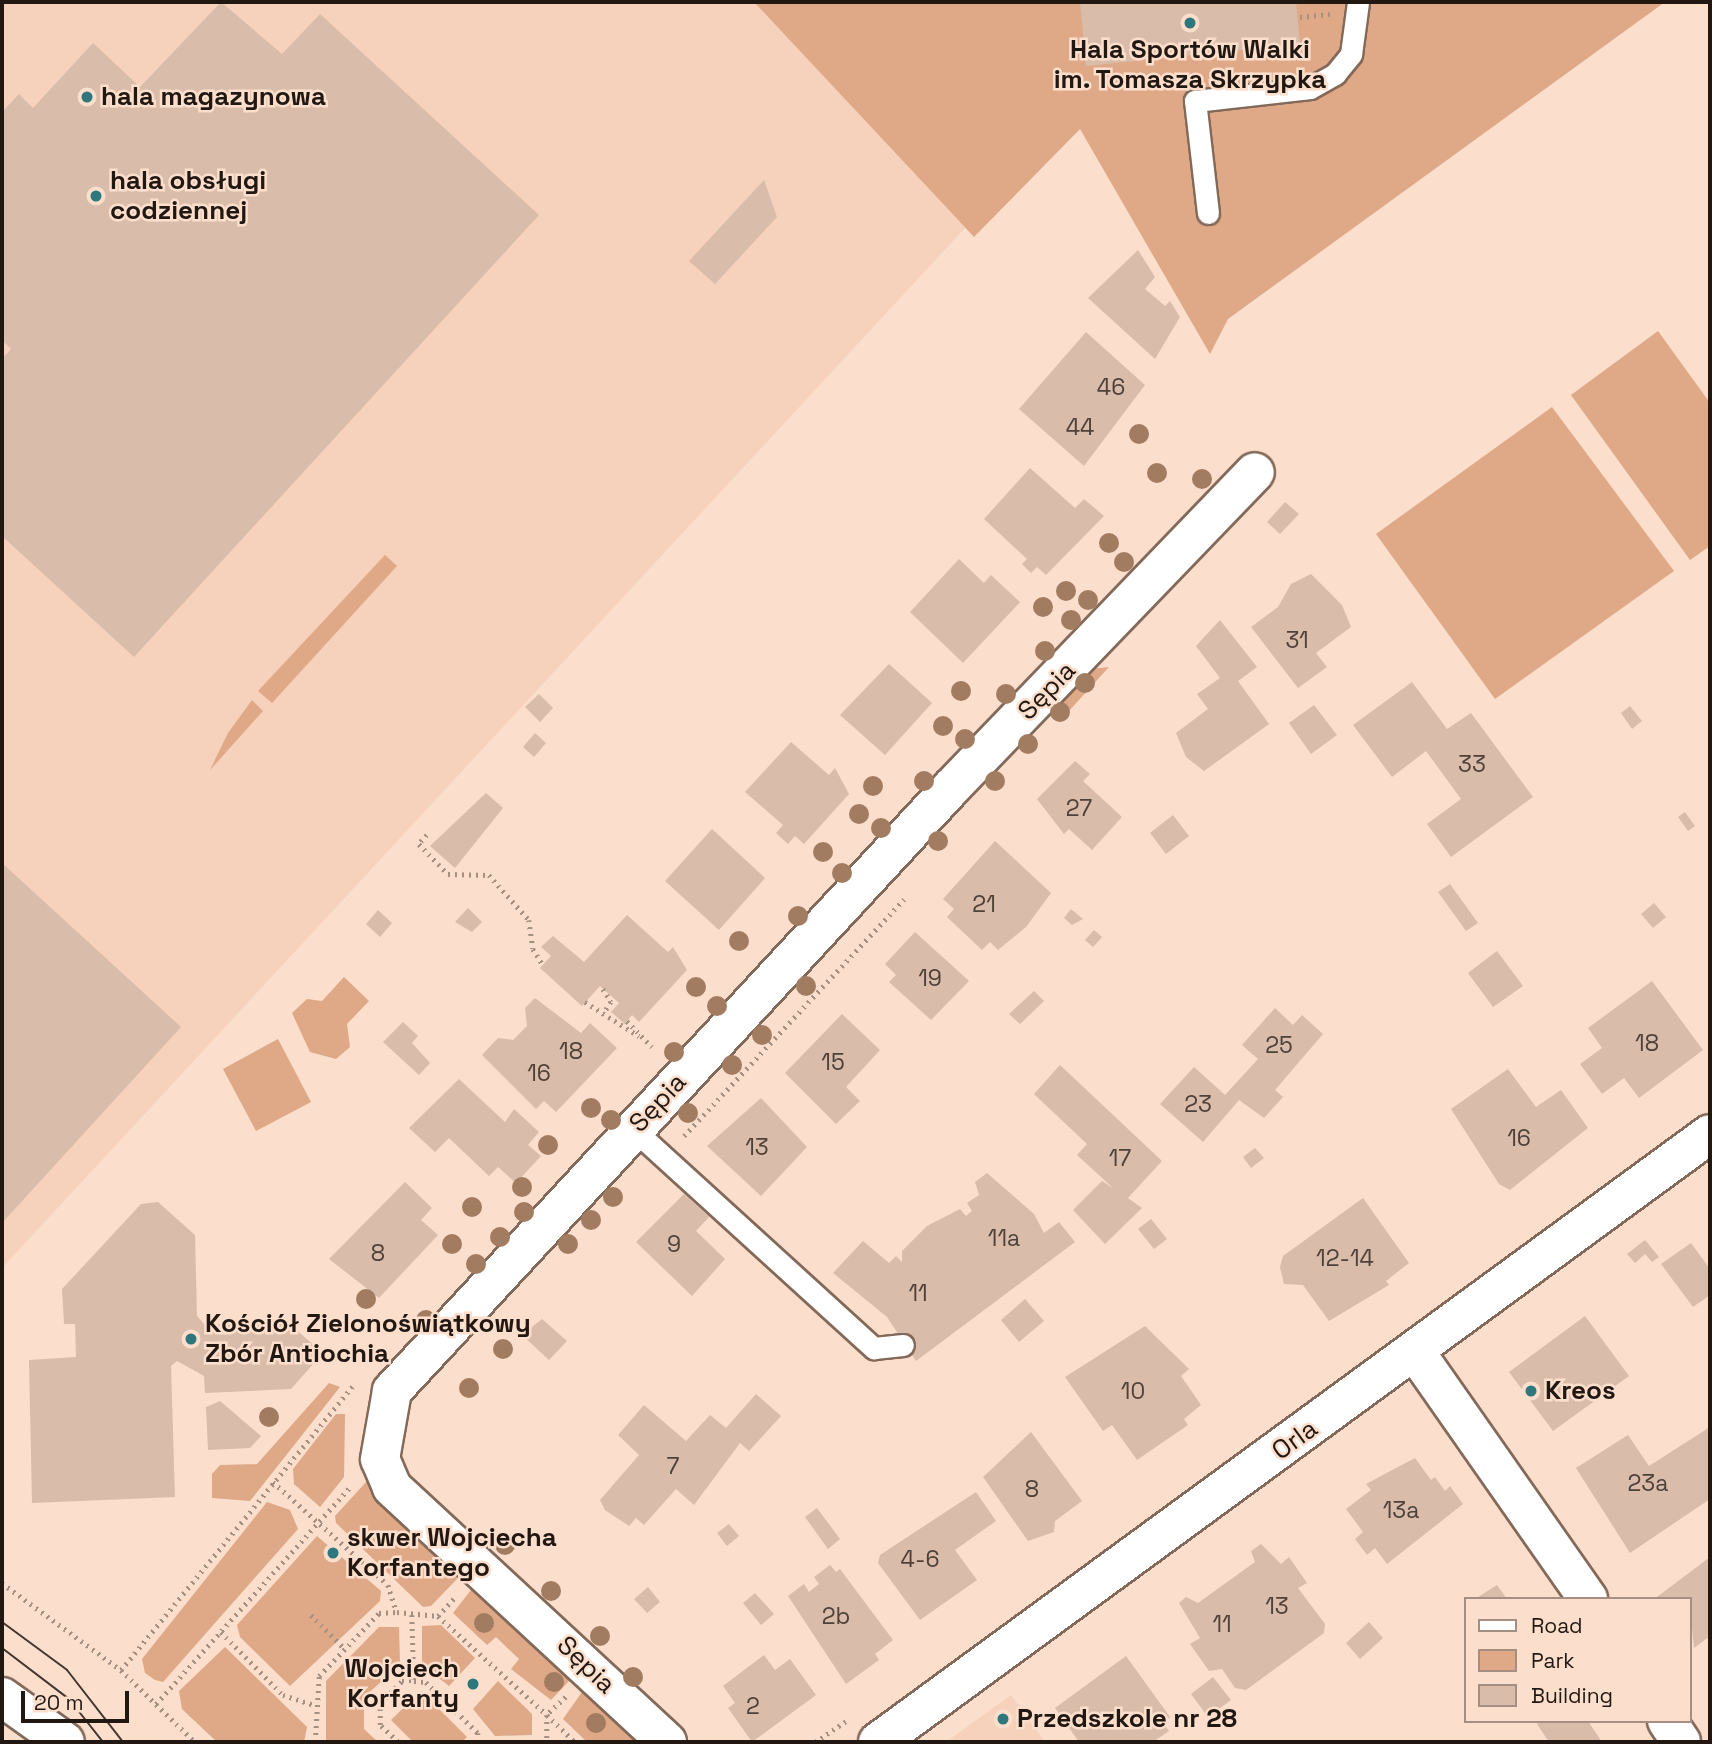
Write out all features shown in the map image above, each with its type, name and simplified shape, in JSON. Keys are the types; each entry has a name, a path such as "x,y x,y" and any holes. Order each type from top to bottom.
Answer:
{"street":[{"name":"Sępia","path":"667,1742 392,1487 380,1459 380,1429 392,1391 633,1129 1255,472"},
{"name":"Orla","path":"878,1742 1416,1353 1710,1134"},
{"path":"1416,1353 1587,1597"},
{"path":"2,1697 65,1742"},
{"path":"1668,1723 1681,1742"}],"lane":[{"path":"1208,213 1195,101 1310,88 1335,74 1351,54 1358,2"},
{"path":"633,1129 874,1348 903,1345"}],"path":[{"path":"426,835 419,844 448,874 489,874 529,920 533,949 543,965"},
{"path":"603,989 611,1002 604,1013"},
{"path":"585,1002 652,1047"},
{"path":"627,1021 639,1036"},
{"path":"121,1670 360,1378"},
{"path":"156,1704 380,1459"},
{"path":"273,1482 388,1585 397,1612"},
{"path":"2,1583 121,1670 195,1742"},
{"path":"315,1742 314,1704 319,1676 379,1613 397,1612 438,1616 575,1742"},
{"path":"311,1615 345,1649"},
{"path":"412,1615 414,1681"},
{"path":"221,1632 283,1695 314,1704"},
{"path":"547,1742 547,1715 591,1671"},
{"path":"398,1742 380,1725 380,1703 402,1681 426,1682 478,1733 478,1742"}],"shaded area":[{"path":"2,2 754,2 965,228 2,1268"},
{"name":"Przedszkole nr 28","path":"1011,1695 1045,1742 946,1742"}],"green space":[{"path":"754,2 1665,2 1228,319 1210,354 1080,129 974,237"},
{"path":"1658,331 1710,403 1710,546 1690,560 1571,395"},
{"path":"1552,407 1674,571 1495,699 1376,534"},
{"path":"385,555 397,566 272,703 258,691"},
{"path":"1109,667 1059,722 1052,709 1090,669"},
{"path":"252,700 263,711 210,770 228,733"},
{"path":"344,977 369,1001 347,1024 350,1047 336,1059 310,1052 292,1013 307,999 322,1001"},
{"path":"278,1039 311,1102 256,1131 223,1069"},
{"path":"329,1383 340,1387 250,1501 212,1498 212,1474 220,1465 257,1464"},
{"path":"336,1414 345,1414 344,1477 320,1507 294,1484 293,1469"},
{"path":"367,1481 456,1571 457,1579 431,1606 423,1607 336,1523 335,1516"},
{"path":"267,1502 290,1510 298,1529 163,1682 155,1680 145,1673 142,1659"},
{"path":"317,1536 381,1591 380,1601 290,1686 240,1637 237,1625"},
{"path":"471,1590 480,1591 568,1673 569,1681 551,1700 511,1669 519,1659 496,1637 487,1645 453,1613"},
{"path":"441,1625 475,1658 449,1686 422,1665 422,1626"},
{"path":"379,1627 399,1627 400,1665 364,1697 364,1729 378,1742 326,1742 326,1681"},
{"path":"225,1647 307,1727 304,1742 217,1742 182,1709 179,1691"},
{"path":"498,1681 532,1714 532,1735 495,1736 473,1709"},
{"path":"421,1691 467,1737 462,1742 413,1742 391,1720"},
{"path":"582,1692 588,1692 647,1742 587,1742 563,1719"}],"building":[{"path":"221,2 282,54 320,14 539,215 134,657 2,536 2,359 11,349 2,340 2,112 19,94 33,108 93,43 140,87"},
{"name":"Hala Sportów Walki im. Tomasza Skrzypka","path":"1080,2 1296,2 1300,44 1086,66"},
{"path":"764,180 777,217 715,284 689,261"},
{"path":"1138,250 1155,277 1145,289 1165,306 1170,301 1180,317 1155,359 1088,298"},
{"path":"1086,332 1145,385 1084,466 1019,409"},
{"path":"1030,468 1075,508 1084,499 1104,516 1046,575 1037,567 1031,573 1022,564 1027,559 984,519"},
{"path":"1285,502 1299,514 1280,534 1267,522"},
{"path":"959,559 984,583 991,575 1020,602 963,663 910,612"},
{"path":"1311,574 1342,605 1351,627 1316,653 1327,667 1298,688 1251,627 1278,607 1291,584"},
{"path":"1220,620 1257,667 1238,681 1269,724 1204,771 1186,757 1176,733 1208,709 1197,694 1220,678 1196,646"},
{"path":"889,664 932,703 885,755 840,715"},
{"path":"1412,682 1447,729 1471,713 1533,797 1451,857 1427,824 1461,799 1426,751 1392,777 1353,725"},
{"path":"539,694 553,708 540,722 525,707"},
{"path":"1314,705 1337,735 1311,754 1289,723"},
{"path":"1630,706 1642,721 1632,729 1621,713"},
{"path":"535,733 546,743 534,757 523,747"},
{"path":"791,742 829,775 835,768 849,794 804,844 795,836 788,844 776,833 783,825 745,792"},
{"path":"1075,761 1090,774 1083,781 1122,817 1092,850 1069,829 1064,834 1037,799"},
{"path":"486,793 503,808 455,868 430,846"},
{"path":"1685,812 1695,826 1688,831 1678,817"},
{"path":"1173,815 1189,836 1166,854 1150,833"},
{"path":"712,829 765,878 719,930 665,881"},
{"path":"995,841 1051,893 1026,927 998,950 990,942 982,950 947,917 954,909 943,899"},
{"path":"2,863 181,1027 2,1223"},
{"path":"1450,884 1478,923 1466,931 1438,892"},
{"path":"1654,903 1666,917 1653,928 1641,914"},
{"path":"468,908 482,922 472,932 455,922"},
{"path":"1071,909 1083,919 1072,925 1064,918"},
{"path":"378,910 392,923 380,937 366,924"},
{"path":"627,915 668,952 673,947 687,970 639,1022 632,1015 625,1024 611,1012 619,1003 600,986 582,1006 540,968 551,956 541,947 553,936 584,962"},
{"path":"1094,930 1102,937 1093,947 1085,940"},
{"path":"915,932 969,981 931,1020 889,982 896,975 885,964"},
{"path":"1497,951 1523,986 1493,1007 1468,973"},
{"path":"1652,981 1703,1050 1639,1098 1624,1078 1602,1094 1580,1064 1602,1048 1588,1028"},
{"path":"1034,991 1044,1001 1020,1024 1009,1014"},
{"path":"535,998 581,1033 590,1023 617,1048 556,1112 544,1101 536,1109 482,1055 498,1038 513,1040 527,1026 525,1008"},
{"path":"1275,1008 1293,1025 1302,1015 1323,1034 1275,1090 1283,1097 1264,1118 1239,1100 1203,1142 1160,1104 1194,1067 1225,1095 1258,1059 1242,1045"},
{"path":"842,1014 880,1050 846,1087 860,1101 836,1124 785,1073"},
{"path":"403,1022 418,1036 412,1043 430,1063 419,1075 383,1042"},
{"path":"1060,1065 1162,1161 1128,1198 1142,1208 1105,1244 1073,1210 1102,1181 1113,1188 1077,1155 1087,1144 1034,1094"},
{"path":"1508,1069 1536,1107 1561,1090 1588,1128 1510,1190 1499,1184 1451,1109"},
{"path":"459,1079 505,1122 514,1109 539,1132 528,1145 541,1156 516,1183 498,1167 489,1176 449,1138 435,1152 409,1128"},
{"path":"761,1098 807,1147 761,1196 707,1146"},
{"path":"1255,1148 1264,1158 1251,1168 1243,1157"},
{"path":"987,1173 1034,1214 1044,1233 1059,1222 1075,1242 916,1361 887,1317 833,1273 863,1241 889,1263 896,1256 902,1262 902,1251 927,1226 960,1209 966,1216 972,1211 967,1203 979,1195 975,1182"},
{"path":"405,1182 432,1208 421,1220 438,1235 379,1298 329,1259"},
{"path":"684,1194 709,1217 696,1231 725,1259 692,1296 636,1242"},
{"path":"1363,1198 1409,1263 1386,1281 1389,1285 1329,1321 1303,1285 1284,1284 1280,1267 1283,1256"},
{"name":"Kościół Zielonoświątkowy Zbór Antiochia","path":"158,1202 195,1235 197,1316 205,1325 286,1321 323,1353 291,1389 205,1393 204,1376 177,1361 171,1366 175,1497 32,1503 29,1360 76,1357 75,1324 64,1324 62,1289 141,1204"},
{"path":"1151,1219 1167,1239 1154,1249 1138,1229"},
{"path":"1645,1240 1659,1257 1652,1262 1645,1254 1635,1263 1627,1254"},
{"path":"1691,1243 1710,1269 1710,1295 1693,1307 1661,1264"},
{"path":"1025,1299 1044,1321 1019,1342 1001,1320"},
{"path":"1585,1316 1629,1376 1553,1431 1509,1372"},
{"path":"542,1319 567,1341 549,1360 522,1335"},
{"path":"1145,1326 1189,1369 1181,1376 1201,1405 1184,1419 1188,1425 1137,1460 1112,1425 1103,1431 1065,1377"},
{"path":"756,1394 781,1416 749,1451 740,1443 694,1505 676,1489 644,1525 636,1518 629,1526 605,1510 600,1500 639,1455 618,1435 644,1405 686,1441 710,1415 726,1428"},
{"path":"220,1401 261,1436 250,1448 208,1450 206,1407"},
{"path":"1710,1427 1710,1499 1630,1553 1576,1468 1628,1435 1649,1466"},
{"path":"1031,1432 1082,1501 1055,1521 1054,1532 1028,1541 983,1477"},
{"path":"1415,1458 1431,1480 1435,1477 1445,1491 1450,1486 1463,1504 1387,1564 1375,1548 1367,1555 1355,1539 1363,1532 1346,1509 1371,1490 1366,1484"},
{"path":"976,1492 996,1521 955,1550 977,1580 920,1620 878,1563 880,1555"},
{"path":"817,1508 840,1539 828,1549 805,1517"},
{"path":"729,1524 739,1536 727,1546 717,1533"},
{"path":"1261,1544 1281,1564 1289,1557 1307,1583 1298,1588 1325,1624 1324,1633 1246,1690 1235,1688 1222,1669 1209,1671 1190,1644 1200,1638 1179,1603 1186,1597 1198,1603 1255,1562 1251,1551"},
{"path":"1710,1557 1710,1636 1694,1648 1691,1597 1657,1597"},
{"path":"830,1565 836,1572 840,1569 893,1640 875,1654 879,1660 846,1684 788,1596 804,1584 809,1592 819,1584 814,1577"},
{"path":"1497,1585 1506,1597 1478,1597"},
{"path":"648,1587 660,1602 647,1613 634,1599"},
{"path":"755,1593 774,1614 761,1625 743,1603"},
{"path":"1369,1622 1383,1638 1360,1659 1346,1643"},
{"path":"764,1655 775,1670 790,1659 816,1695 752,1742 728,1708 735,1703 723,1686"},
{"path":"1126,1656 1170,1717 1163,1723 1169,1731 1153,1742 1079,1742 1055,1708"},
{"path":"1213,1677 1231,1700 1208,1717 1191,1694"},
{"path":"1589,1723 1602,1742 1549,1742 1537,1724"}],"tram line":[{"path":"2,1622 67,1670 123,1742"},
{"path":"2,1648 69,1699 103,1742"}],"place":[{"name":"Hala Sportów Walki im. Tomasza Skrzypka","path":"1190,23"},
{"name":"hala magazynowa","path":"87,97"},
{"name":"hala obsługi codziennej","path":"96,196"},
{"name":"Kościół Zielonoświątkowy Zbór Antiochia","path":"191,1339"},
{"name":"Kreos","path":"1531,1391"},
{"name":"skwer Wojciecha Korfantego","path":"333,1553"},
{"name":"Wojciech Korfanty","path":"473,1684"},
{"name":"Przedszkole nr 28","path":"1003,1719"}]}
